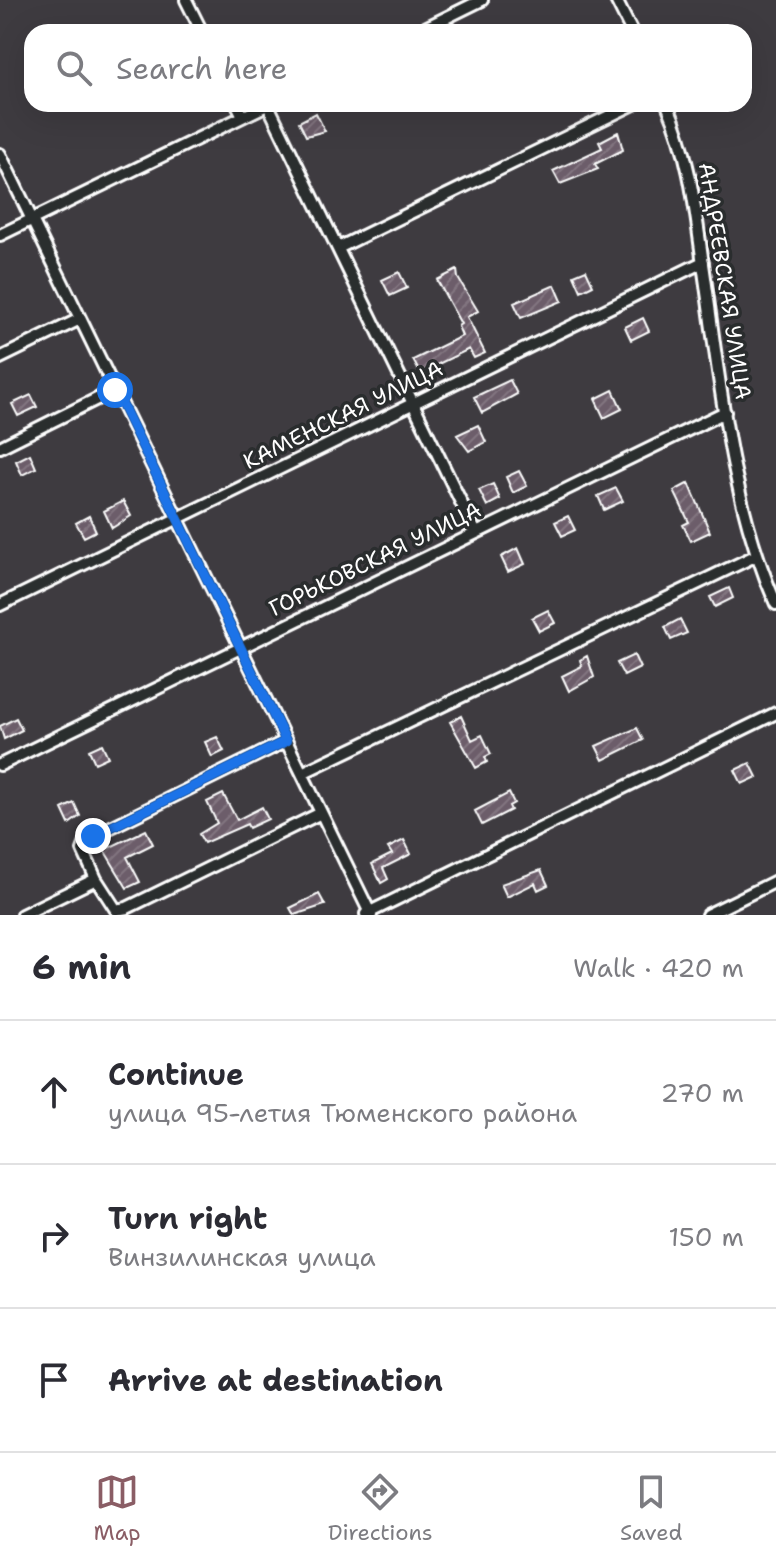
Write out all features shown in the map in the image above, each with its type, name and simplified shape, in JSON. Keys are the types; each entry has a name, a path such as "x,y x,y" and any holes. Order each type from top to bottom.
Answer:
{"street":[{"path":"186,0 198,24"},
{"path":"433,24 482,0"},
{"path":"616,0 628,24"},
{"path":"241,112 243,116"},
{"path":"0,235 251,112"},
{"path":"272,112 476,533"},
{"path":"338,248 618,112"},
{"name":"АНДРЕЕВСКАЯ УЛИЦА","path":"670,112 690,166 736,484 755,556 776,604"},
{"path":"0,154 369,914 776,713"},
{"name":"КАМЕНСКАЯ УЛИЦА","path":"0,605 703,262"},
{"path":"0,358 80,319"},
{"path":"0,447 115,390"},
{"name":"ГОРЬКОВСКАЯ УЛИЦА","path":"0,765 725,412"},
{"path":"302,773 755,556"},
{"path":"286,741 93,836 83,850 96,879 110,905 116,910 127,908 321,813"},
{"path":"22,915 96,879"},
{"path":"707,915 776,881"}],"building":[{"path":"316,113 325,131 306,136 299,122"},
{"path":"618,132 623,150 595,164 598,169 560,184 553,171 602,148 599,142"},
{"path":"457,270 458,278 478,311 467,317 485,353 474,358 469,349 420,373 413,360 462,336 458,326 461,324 437,280"},
{"path":"586,270 593,285 581,291 574,275"},
{"path":"399,272 407,288 390,296 382,280"},
{"path":"555,285 562,301 521,318 514,303"},
{"path":"643,318 649,331 631,340 625,327"},
{"path":"510,380 517,394 482,413 474,397"},
{"path":"613,390 622,409 604,418 595,399"},
{"path":"31,395 37,407 18,416 12,404"},
{"path":"478,425 486,442 469,451 457,435"},
{"path":"30,454 36,468 22,475 16,461"},
{"path":"519,471 527,486 513,493 506,477"},
{"path":"689,483 710,532 691,541 683,525 689,522 674,491"},
{"path":"493,484 500,499 487,506 479,490"},
{"path":"616,488 623,501 604,510 598,496"},
{"path":"123,501 131,516 112,528 104,511"},
{"path":"89,516 96,531 84,537 76,523"},
{"path":"568,516 575,530 562,536 555,522"},
{"path":"518,548 525,564 508,572 501,557"},
{"path":"729,588 733,598 715,607 710,597"},
{"path":"548,610 555,623 539,631 532,618"},
{"path":"680,619 687,633 671,640 665,627"},
{"path":"634,655 640,668 624,676 617,663"},
{"path":"587,656 594,677 569,691 562,676 582,666 580,660"},
{"path":"461,716 472,740 482,735 491,754 485,757 487,762 476,768 450,722"},
{"path":"16,718 22,730 4,739 0,726"},
{"path":"637,728 643,740 603,760 596,746"},
{"path":"217,737 224,751 212,757 205,742"},
{"path":"102,744 108,757 95,763 89,750"},
{"path":"750,763 757,777 742,784 735,770"},
{"path":"509,793 514,803 509,806 511,810 482,825 475,811"},
{"path":"223,794 237,820 262,807 268,819 249,828 247,824 204,843 199,834 217,823 207,802"},
{"path":"74,803 80,816 69,824 62,809"},
{"path":"146,830 153,844 127,857 140,882 127,888 104,850"},
{"path":"404,840 411,854 383,868 388,879 381,883 372,864 392,854 388,848"},
{"path":"541,870 548,885 538,890 535,883 507,897 501,884"},
{"path":"319,894 325,905 294,915 290,908"}],"route":[{"path":"93,836 286,741 115,390"}]}
